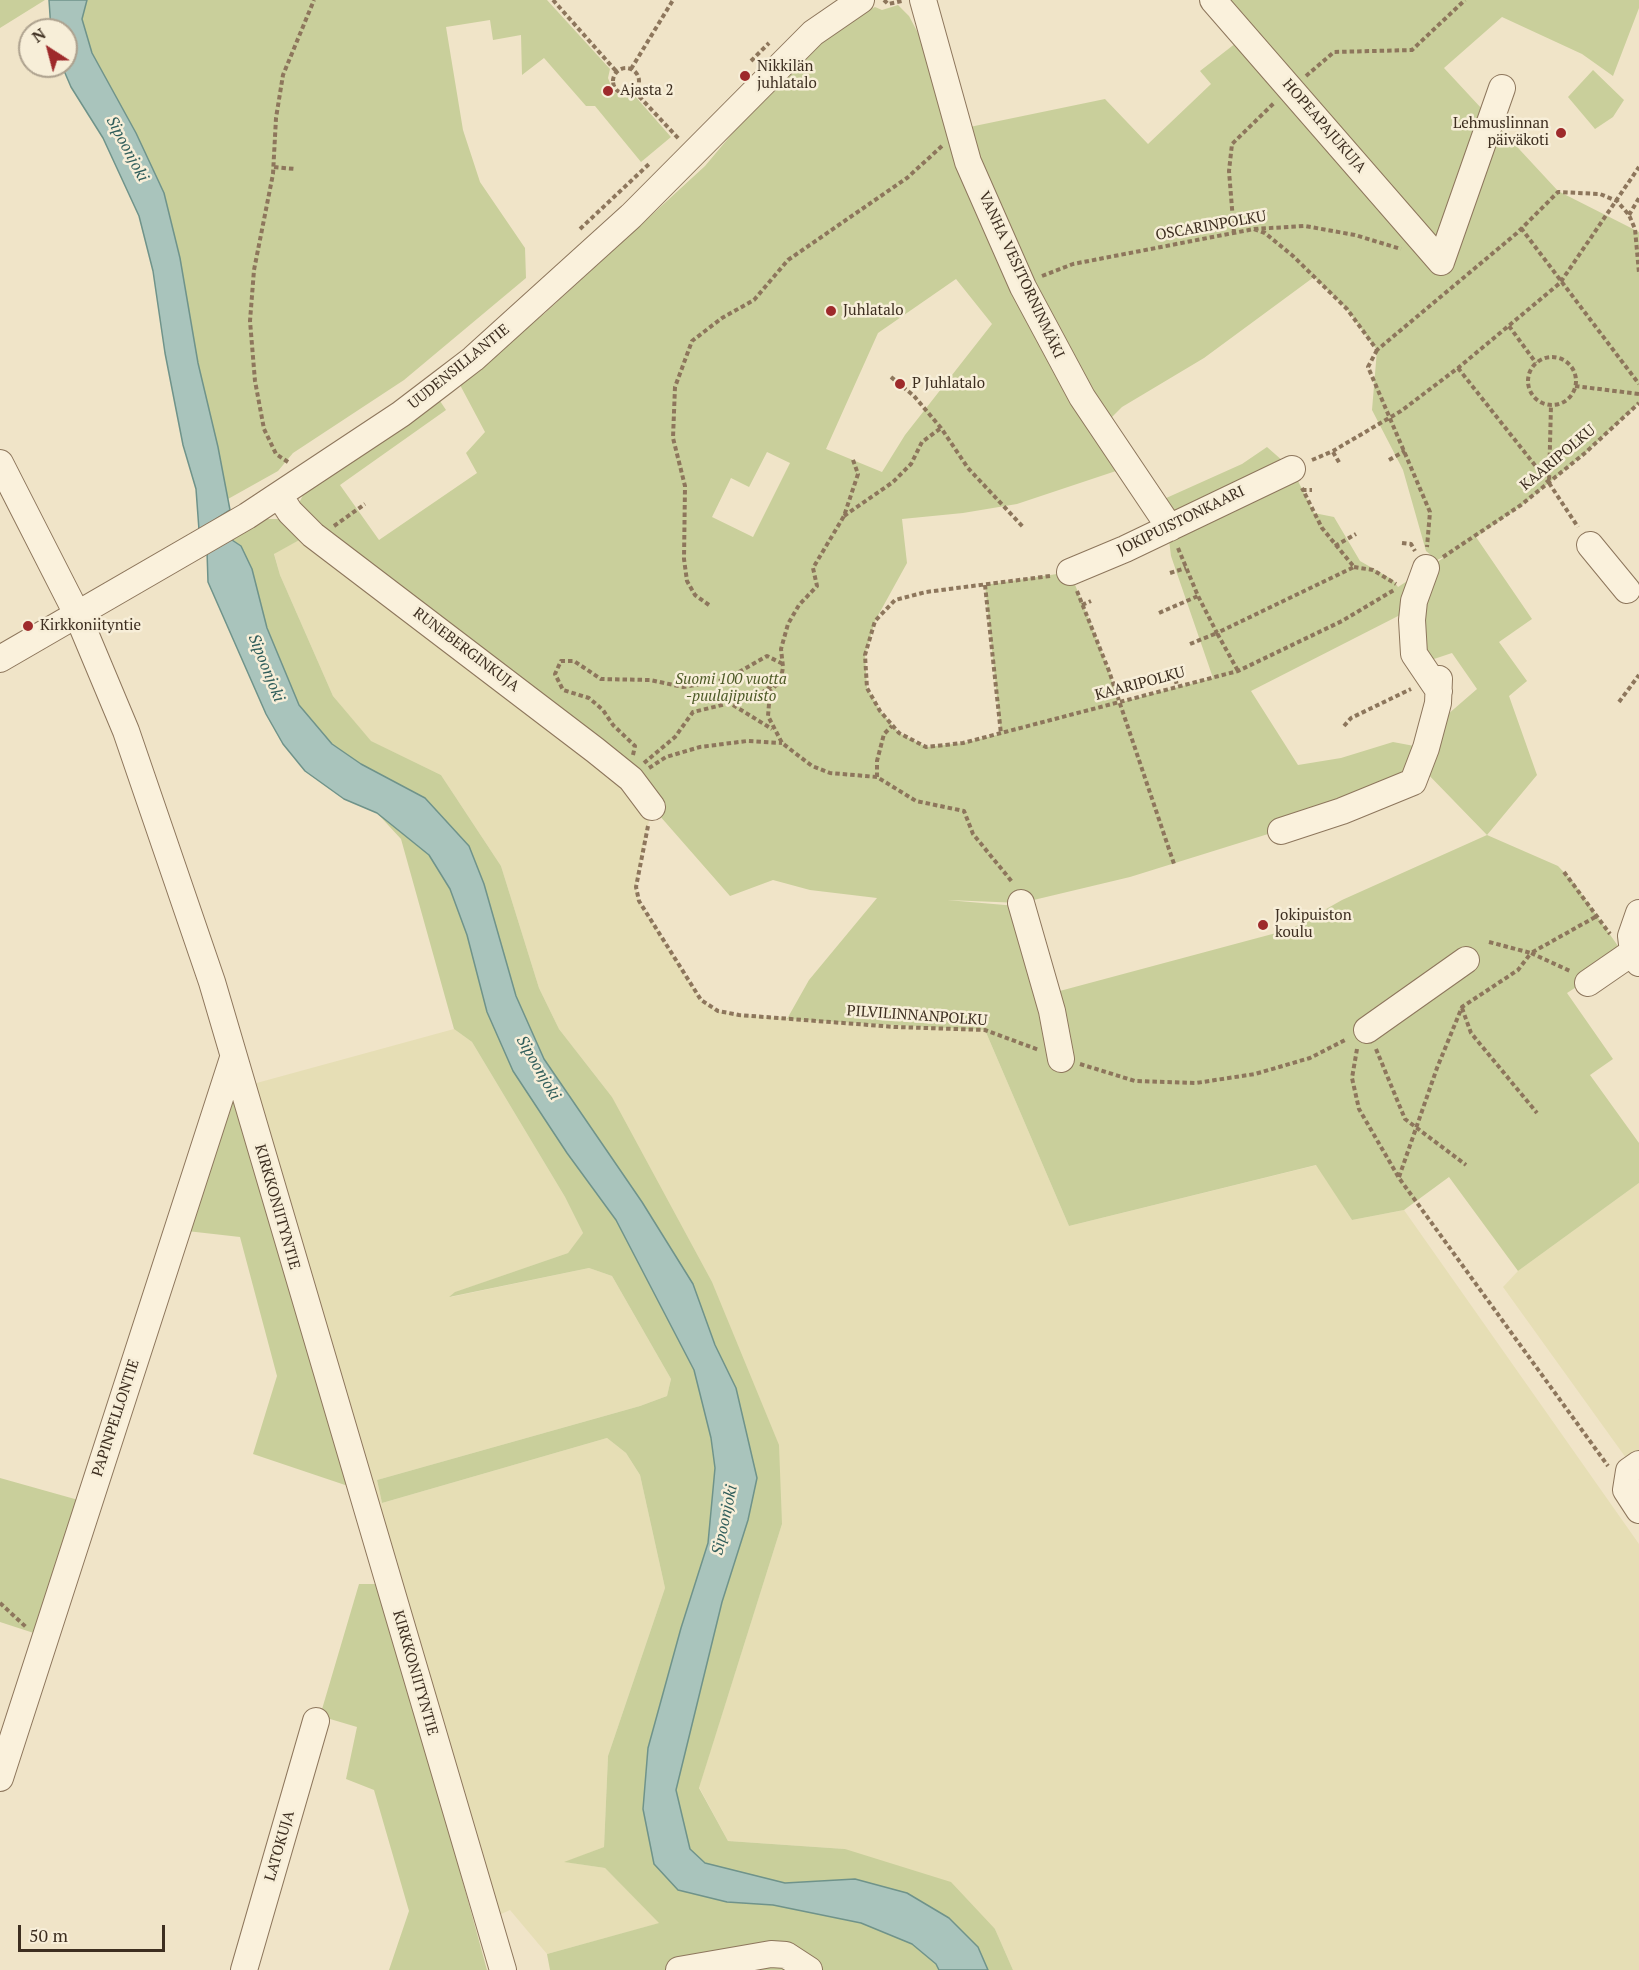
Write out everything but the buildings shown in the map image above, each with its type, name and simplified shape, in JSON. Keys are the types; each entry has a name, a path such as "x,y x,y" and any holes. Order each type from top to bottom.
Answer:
{"street":[{"name":"UUDENSILLANTIE","path":"0,658 247,516 279,495 296,466 401,414 473,359 639,209 813,33 861,0"},
{"name":"VANHA VESITORNINMÄKI","path":"923,0 968,162 1023,287 1082,397 1170,528"},
{"name":"HOPEAPAJUKUJA","path":"1213,0 1438,257"},
{"path":"1438,257 1502,88"},
{"name":"KIRKKONIITYNTIE","path":"0,463 76,614 126,731 212,982 503,1970"},
{"name":"JOKIPUISTONKAARI","path":"1070,572 1170,528 1297,479"},
{"name":"RUNEBERGINKUJA","path":"279,495 295,518 318,538 525,695 631,779 652,807"},
{"path":"1590,545 1627,590"},
{"path":"1281,831 1342,812 1413,782 1426,748 1439,685 1414,654 1412,620 1414,601 1426,559"},
{"path":"1021,903 1052,1011 1061,1059"},
{"path":"1588,983 1632,957 1631,936 1639,913"},
{"path":"1367,1030 1466,960"},
{"name":"PAPINPELLONTIE","path":"0,1778 233,1058"},
{"path":"1632,1500 1629,1471 1639,1464"},
{"name":"LATOKUJA","path":"244,1970 316,1721"},
{"path":"679,1970 771,1954 786,1955 809,1970"}],"path":[{"path":"296,466 276,454 264,429 255,381 250,321 254,270 274,167 276,118 283,75 314,0"},
{"path":"553,0 616,71"},
{"path":"631,69 673,0"},
{"path":"1234,233 1229,171 1232,144 1291,88 1334,52 1412,50 1465,0"},
{"path":"749,62 773,39"},
{"path":"631,69 636,73 639,81 634,91 625,94 617,91 612,79 616,71 631,69"},
{"path":"634,91 677,137"},
{"path":"669,144 686,128"},
{"path":"709,605 695,595 687,581 684,559 685,486 673,438 675,387 692,341 722,318 754,300 788,260 907,178 960,129"},
{"path":"572,237 653,159"},
{"path":"274,167 295,168"},
{"path":"1297,479 1333,451 1389,418 1458,368 1560,283 1639,167"},
{"path":"1629,215 1639,198"},
{"path":"1633,225 1639,227"},
{"name":"OSCARINPOLKU","path":"1023,287 1053,270 1072,264 1234,233 1305,226 1355,235 1438,257"},
{"path":"1521,228 1560,283 1639,384"},
{"path":"1509,326 1536,363"},
{"path":"1377,350 1368,368 1430,512 1426,559"},
{"path":"1549,357 1564,360 1574,372 1575,386 1566,400 1551,405 1543,404 1531,393 1528,378 1536,363 1549,357"},
{"path":"1458,368 1549,483 1590,545"},
{"path":"891,377 914,396 941,428 968,468 1023,527"},
{"path":"1575,386 1639,394"},
{"name":"KAARIPOLKU","path":"1070,572 926,592 895,600 875,621 865,655 867,688 880,711 899,733 926,747 963,743 1238,671 1342,621 1398,587 1426,559 1466,544 1549,483 1639,404"},
{"path":"1549,483 1551,405"},
{"path":"843,516 893,482 911,464 922,442 941,428"},
{"path":"1333,451 1340,464"},
{"path":"1389,460 1405,451"},
{"path":"852,457 858,474 843,516 813,568 818,586 799,605 788,624 781,650 783,664 781,679 770,692 768,716 773,730 782,743 812,766 821,770 853,776 877,777 916,801 964,812 973,834 1013,881 1021,903"},
{"path":"1297,479 1312,490"},
{"path":"1297,479 1322,528 1354,567"},
{"path":"318,538 365,504"},
{"path":"1170,528 1198,596 1238,671"},
{"path":"1335,546 1356,534"},
{"path":"1190,644 1354,567 1373,570 1393,580 1398,587"},
{"path":"1170,573 1186,568"},
{"path":"1070,572 1109,671 1174,864"},
{"path":"985,585 1001,734"},
{"path":"1159,613 1198,596"},
{"path":"1082,605 1091,601"},
{"path":"631,779 635,746 589,698 563,690 555,674 561,661 574,661 601,679 650,680 683,687 725,680 767,656 783,664"},
{"path":"1109,671 1115,668"},
{"path":"1174,672 1177,686"},
{"path":"1619,702 1639,675"},
{"path":"631,779 653,753 675,737 693,712 712,706 732,705 756,697 781,679"},
{"path":"1344,726 1351,718 1413,688 1439,685"},
{"path":"732,705 773,730"},
{"path":"877,777 877,761 884,734 892,726"},
{"path":"631,779 666,757 699,747 747,741 782,743"},
{"name":"PILVILINNANPOLKU","path":"652,807 636,887 639,901 701,1000 718,1011 739,1016 895,1027 985,1030 1061,1059 1135,1081 1196,1083 1255,1074 1310,1058 1367,1030"},
{"path":"1564,872 1632,957"},
{"path":"1399,1178 1462,1007 1518,970 1531,953 1597,916"},
{"path":"1489,942 1531,953 1581,976 1588,983"},
{"path":"1462,1007 1471,1033 1537,1113"},
{"path":"1367,1030 1383,1062 1405,1119 1416,1130 1466,1165"},
{"path":"1367,1030 1356,1051 1352,1078 1359,1109 1399,1178 1632,1500"},
{"path":"0,1603 29,1629 46,1634"}],"shaded area":[{"path":"303,538 652,807 636,887 639,901 701,1000 718,1011 739,1015 985,1030 1069,1226 1317,1165 1352,1220 1404,1210 1639,1544 1639,1970 1013,1970 995,1929 845,1849 728,1841 699,1787 782,1524 612,1097 559,1029 539,988 501,866 441,775 370,741 333,696 280,575 274,553"},
{"path":"454,1029 472,1042 565,1197 583,1233 568,1253 456,1292 451,1297 589,1268 612,1276 671,1379 667,1396 640,1406 377,1480 382,1503 607,1438 626,1453 640,1475 665,1588 608,1756 604,1847 566,1862 605,1868 660,1923 547,1954 510,1910 488,1920 242,1087"},
{"path":"1639,1183 1639,1476 1503,1287 1518,1271"}],"green space":[{"path":"0,0 45,0 0,28"},
{"path":"87,0 547,0 610,69 608,78 613,91 623,97 634,95 671,137 641,162 595,106 586,106 544,58 522,75 521,35 493,40 490,20 446,27 463,130 480,182 525,248 526,278 404,380 293,453 278,471 228,499 198,363 180,258 164,193 136,133 92,53 82,19"},
{"name":"Suomi 100 vuotta -puulajipuisto","path":"1216,0 1639,0 1639,8 1613,76 1582,54 1502,17 1444,68 1558,191 1639,232 1639,403 1585,453 1522,505 1476,537 1532,619 1499,642 1527,681 1509,696 1537,775 1487,835 1558,866 1573,882 1625,956 1567,993 1613,1059 1590,1075 1639,1143 1639,1183 1518,1271 1449,1177 1404,1210 1352,1220 1316,1165 1069,1226 985,1030 787,1019 809,980 877,898 810,890 773,880 730,896 652,807 297,507 304,493 323,478 440,401 446,410 340,485 379,540 477,473 466,453 485,432 459,383 545,313 705,166 763,97 810,50 841,25 875,7 882,10 898,5 909,16 946,86 960,129 1105,99 1148,144 1211,84 1200,71 1245,36","holes":["1314,277 1347,309 1377,350 1372,410 1403,470 1426,551 1437,560 1448,555 1398,587 1393,580 1360,561 1334,517 1314,513 1292,469 1267,447 1242,464 1164,499 1171,556 1213,678 1118,703 1109,671 1070,572 985,585 1001,734 963,743 926,747 899,733 880,711 867,688 865,655 875,621 907,563 902,519 963,513 1017,504 1128,467 1102,427 1122,407 1204,358","956,279 992,324 905,435 882,472 826,449 878,333","767,452 790,463 753,537 712,517 731,478 749,487","1404,613 1428,661 1452,653 1477,689 1432,728 1425,748 1393,742 1341,758 1298,765 1251,691","1420,766 1487,835 1342,900 1291,929 1056,992 1028,907 947,900 1021,903 1130,877 1342,811"]},
{"path":"1593,70 1624,100 1613,117 1595,129 1568,97"},
{"path":"265,519 279,519 287,522 303,538 274,554 280,575 333,696 371,741 441,775 501,866 539,988 559,1029 612,1097 712,1282 779,1445 782,1524 699,1788 728,1841 845,1849 951,1882 995,1929 1013,1970 988,1970 978,1947 854,1879 785,1883 705,1863 690,1849 676,1790 722,1602 748,1520 736,1388 715,1345 693,1284 642,1202 544,1059 516,996 484,884 469,846 425,798 361,764 332,744 299,705 267,628 252,569 229,538 251,524"},
{"path":"377,813 429,855 450,889 467,935 567,1153 616,1220 694,1370 711,1438 715,1468 708,1543 681,1628 648,1748 643,1809 727,1902 773,1905 861,1923 912,1944 936,1964 939,1970 550,1970 547,1954 659,1923 605,1868 564,1862 604,1847 608,1756 665,1588 640,1475 626,1453 607,1438 382,1503 377,1480 640,1406 667,1396 671,1379 612,1276 589,1268 449,1297 455,1292 568,1253 583,1233 565,1197 472,1042 454,1029 401,839"},
{"path":"237,1089 351,1487 253,1454 277,1376 240,1237 187,1231 228,1093"},
{"path":"0,1478 89,1503 46,1637 0,1622"},
{"path":"359,1584 381,1584 487,1970 389,1970 409,1911 374,1790 346,1779 357,1727 320,1716"}],"water":[{"name":"Sipoonjoki","path":"49,0 87,0 82,19 92,53 136,133 164,193 180,258 198,363 230,510 199,530 196,489 183,445 165,353 153,271 139,216 103,138 67,78 78,78 78,18 50,18"},
{"name":"Sipoonjoki","path":"229,538 241,546 252,569 267,628 299,705 332,744 361,764 425,798 469,846 484,884 516,996 544,1059 642,1202 693,1284 715,1345 736,1388 757,1478 748,1520 722,1602 676,1790 690,1849 705,1863 785,1883 855,1879 907,1893 949,1918 978,1947 988,1970 939,1970 936,1964 912,1944 861,1923 773,1905 727,1902 678,1890 654,1864 643,1809 648,1748 681,1628 708,1543 715,1468 711,1438 694,1370 616,1220 567,1153 513,1071 487,1012 467,935 450,889 429,855 377,813 344,799 305,771 283,744 266,714 208,582 207,551"}],"place":[{"name":"Nikkilän juhlatalo","path":"745,76"},
{"name":"Ajasta 2","path":"608,91"},
{"name":"Lehmuslinnan päiväkoti","path":"1561,133"},
{"name":"Juhlatalo","path":"831,311"},
{"name":"P Juhlatalo","path":"900,384"},
{"name":"Kirkkoniityntie","path":"28,626"},
{"name":"Jokipuiston koulu","path":"1263,925"}]}
